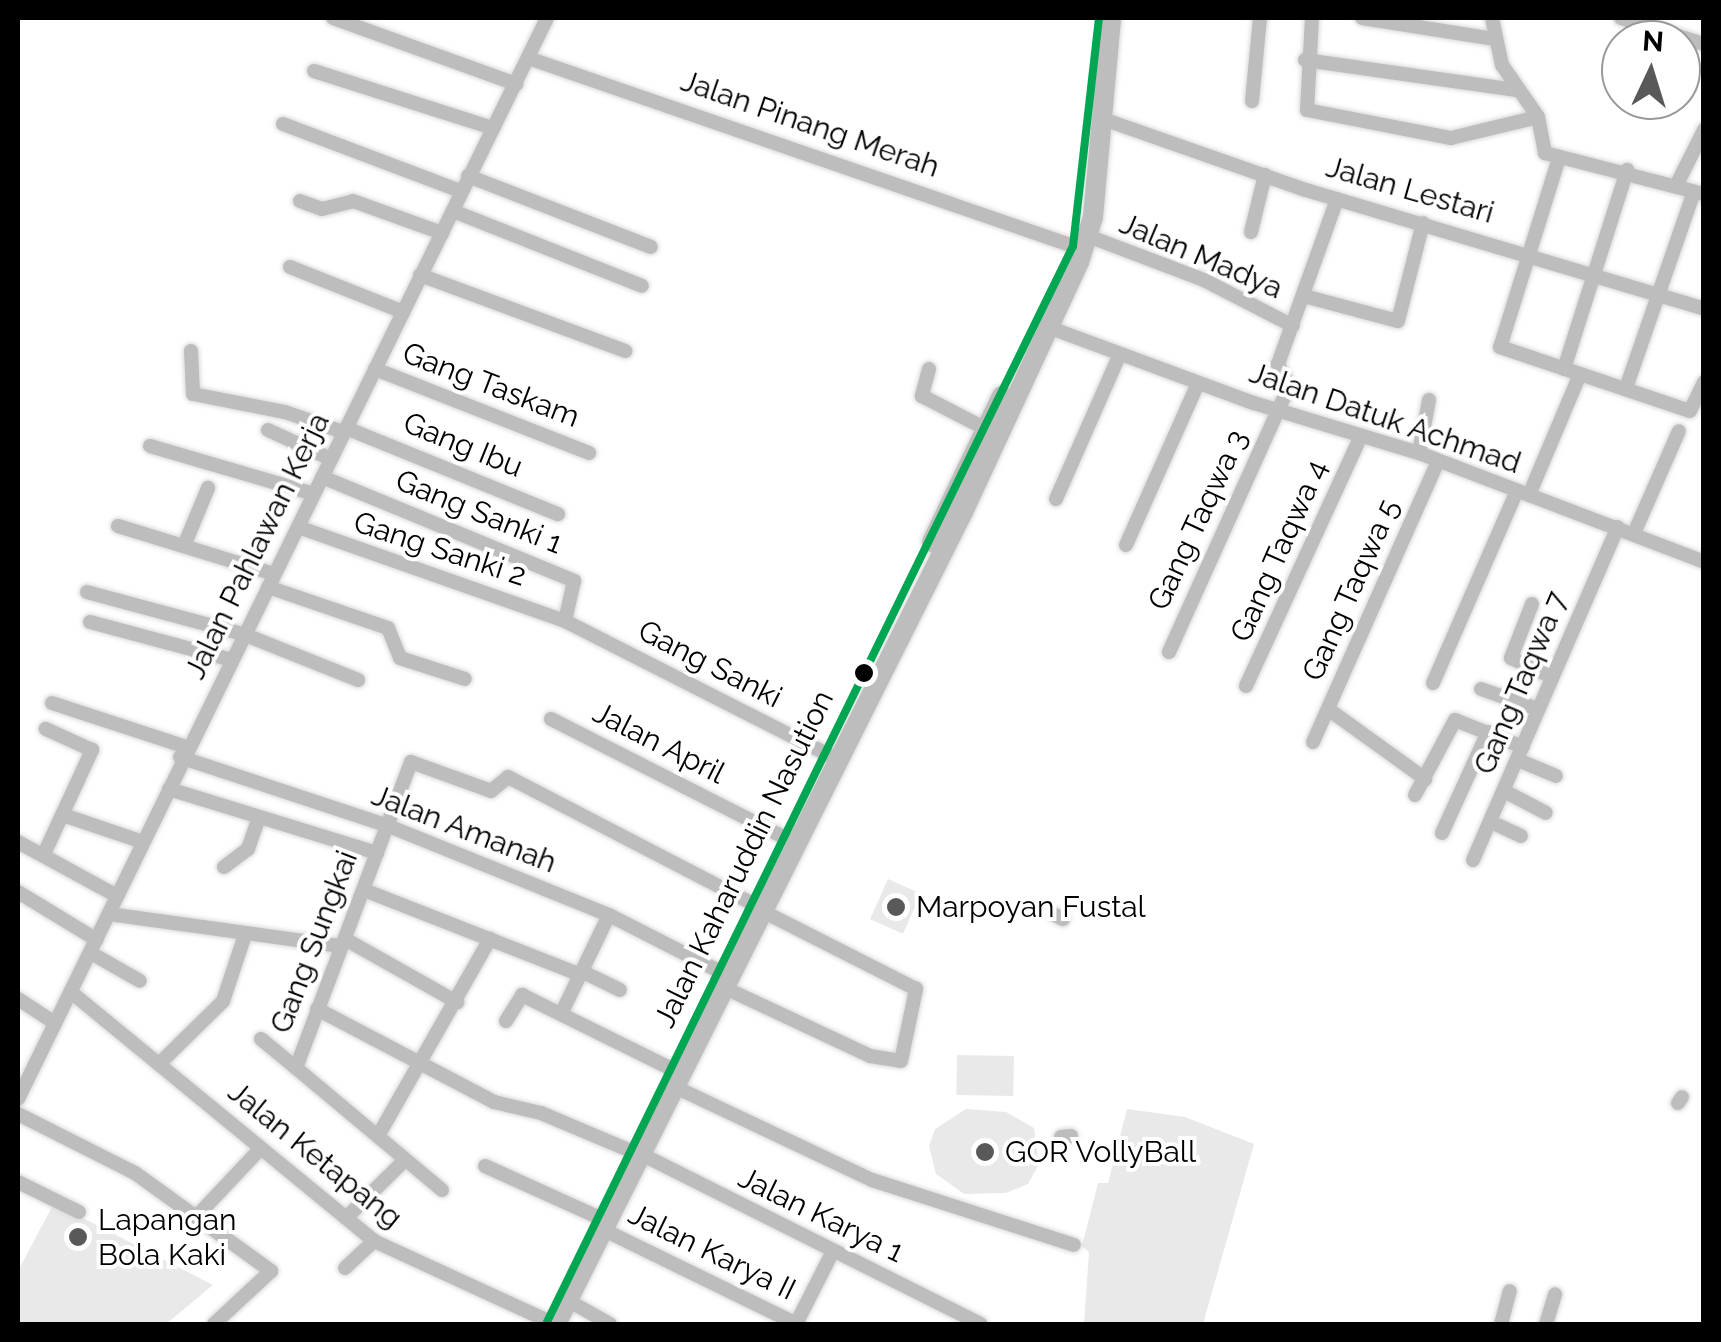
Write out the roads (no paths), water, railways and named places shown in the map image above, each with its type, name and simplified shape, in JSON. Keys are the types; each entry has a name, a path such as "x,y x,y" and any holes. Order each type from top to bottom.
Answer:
{"highway":[{"name":"Jalan Kaharuddin Nasution","path":"550,1323 993,432 1081,241 1099,18"},
{"name":"Jalan Kaharuddin Nasution","path":"791,841 829,755 1048,327 1081,241 1103,119 1111,18"},
{"name":"Jalan Kaharuddin Nasution","path":"550,1323 568,1301 586,1250"}],"street":[{"path":"333,18 516,84"},
{"name":"Jalan Pahlawan Kerja","path":"18,1099 184,752 547,18"},
{"path":"1252,101 1260,18"},
{"path":"1312,18 1305,60 1304,109 1376,128 1471,138 1538,116"},
{"path":"1362,18 1495,38"},
{"path":"1492,18 1495,38 1517,90 1538,116 1541,146 1559,158 1627,170 1699,193 1626,388"},
{"path":"1620,18 1704,44"},
{"name":"Jalan Pinang Merah","path":"528,58 1081,241"},
{"path":"1305,60 1517,90"},
{"path":"314,71 493,128"},
{"name":"Jalan Lestari","path":"1103,119 1337,199 1528,252 1704,309"},
{"path":"283,124 460,191"},
{"path":"1676,186 1704,130"},
{"path":"1559,158 1500,347 1692,411 1704,382"},
{"path":"1564,368 1627,170"},
{"path":"1251,232 1265,175"},
{"path":"468,176 651,247"},
{"path":"1279,411 1290,377 1278,364 1337,199"},
{"path":"300,201 322,209 353,201 442,233"},
{"path":"453,210 642,286"},
{"path":"1304,296 1398,321 1424,223"},
{"name":"Jalan Madya","path":"1081,241 1204,280 1292,326"},
{"path":"290,267 403,312"},
{"path":"420,275 626,351"},
{"name":"Jalan Datuk Achmad","path":"1048,327 1198,384 1419,454 1635,531 1704,562"},
{"name":"Gang Ibu","path":"191,351 193,394 285,412 345,430 558,514"},
{"path":"1056,499 1119,356"},
{"path":"929,369 922,396 993,432"},
{"name":"Gang Taskam","path":"374,370 589,452"},
{"path":"1433,683 1580,374"},
{"path":"1126,545 1198,384"},
{"path":"1419,454 1429,400"},
{"name":"Gang Taqwa 3","path":"1169,652 1279,411"},
{"path":"268,430 331,460"},
{"path":"1635,531 1679,430"},
{"name":"Gang Taqwa 4","path":"1246,686 1360,438"},
{"path":"150,446 314,494"},
{"name":"Gang Taqwa 5","path":"1313,742 1438,461"},
{"name":"Gang Sanki 1","path":"322,477 574,581 566,621"},
{"path":"184,546 208,488"},
{"path":"118,526 184,546 388,628 400,658 465,679"},
{"name":"Gang Sanki 2","path":"298,527 566,621"},
{"name":"Gang Taqwa 7","path":"1473,860 1618,527"},
{"path":"87,592 243,634 358,680"},
{"path":"1532,604 1512,658 1552,677"},
{"name":"Gang Sanki","path":"566,621 829,755"},
{"path":"90,622 232,660"},
{"path":"1481,688 1538,710"},
{"name":"Jalan Amanah","path":"52,703 386,824 609,915 723,980 870,1056 900,1061 916,989 758,908"},
{"path":"1328,709 1424,779"},
{"name":"Jalan April","path":"551,719 791,841"},
{"path":"1415,796 1454,721 1488,732 1556,776"},
{"path":"44,854 91,747 46,728"},
{"path":"1442,834 1488,732"},
{"name":"Gang Sungkai","path":"442,1190 296,1068 386,824 414,761 492,791 508,777 758,908"},
{"path":"169,789 377,853"},
{"path":"1504,792 1546,812"},
{"path":"64,815 143,842"},
{"path":"224,868 248,849 259,817"},
{"path":"1491,822 1521,836"},
{"path":"18,842 116,896"},
{"path":"364,890 620,990"},
{"path":"18,892 140,981"},
{"path":"109,914 246,935 343,943 457,1002"},
{"path":"563,1010 609,915"},
{"path":"159,1064 222,1001 246,935"},
{"path":"378,1136 490,939"},
{"name":"Jalan Ketapang","path":"71,992 374,1241 409,1262 550,1323"},
{"path":"506,1021 521,995 563,1010 674,1078 872,1180 1074,1245"},
{"path":"18,999 55,1023"},
{"name":"Jalan Karya 1","path":"318,1009 494,1102 541,1113 635,1152 833,1252 954,1319 981,1324"},
{"path":"260,1039 296,1068"},
{"path":"18,1114 118,1163 272,1271 214,1324"},
{"path":"197,1216 262,1148"},
{"path":"346,1218 406,1160"},
{"name":"Jalan Karya II","path":"485,1166 796,1324"},
{"path":"18,1182 78,1212"},
{"path":"346,1268 374,1241"},
{"path":"796,1324 833,1252"},
{"path":"1501,1324 1510,1291"},
{"path":"1546,1324 1555,1294"},
{"path":"568,1301 610,1324"}],"place":[{"name":"Marpoyan Fustal","path":"896,907"},
{"name":"GOR VollyBall","path":"985,1152"},
{"name":"Lapangan Bola Kaki","path":"78,1237"}]}
